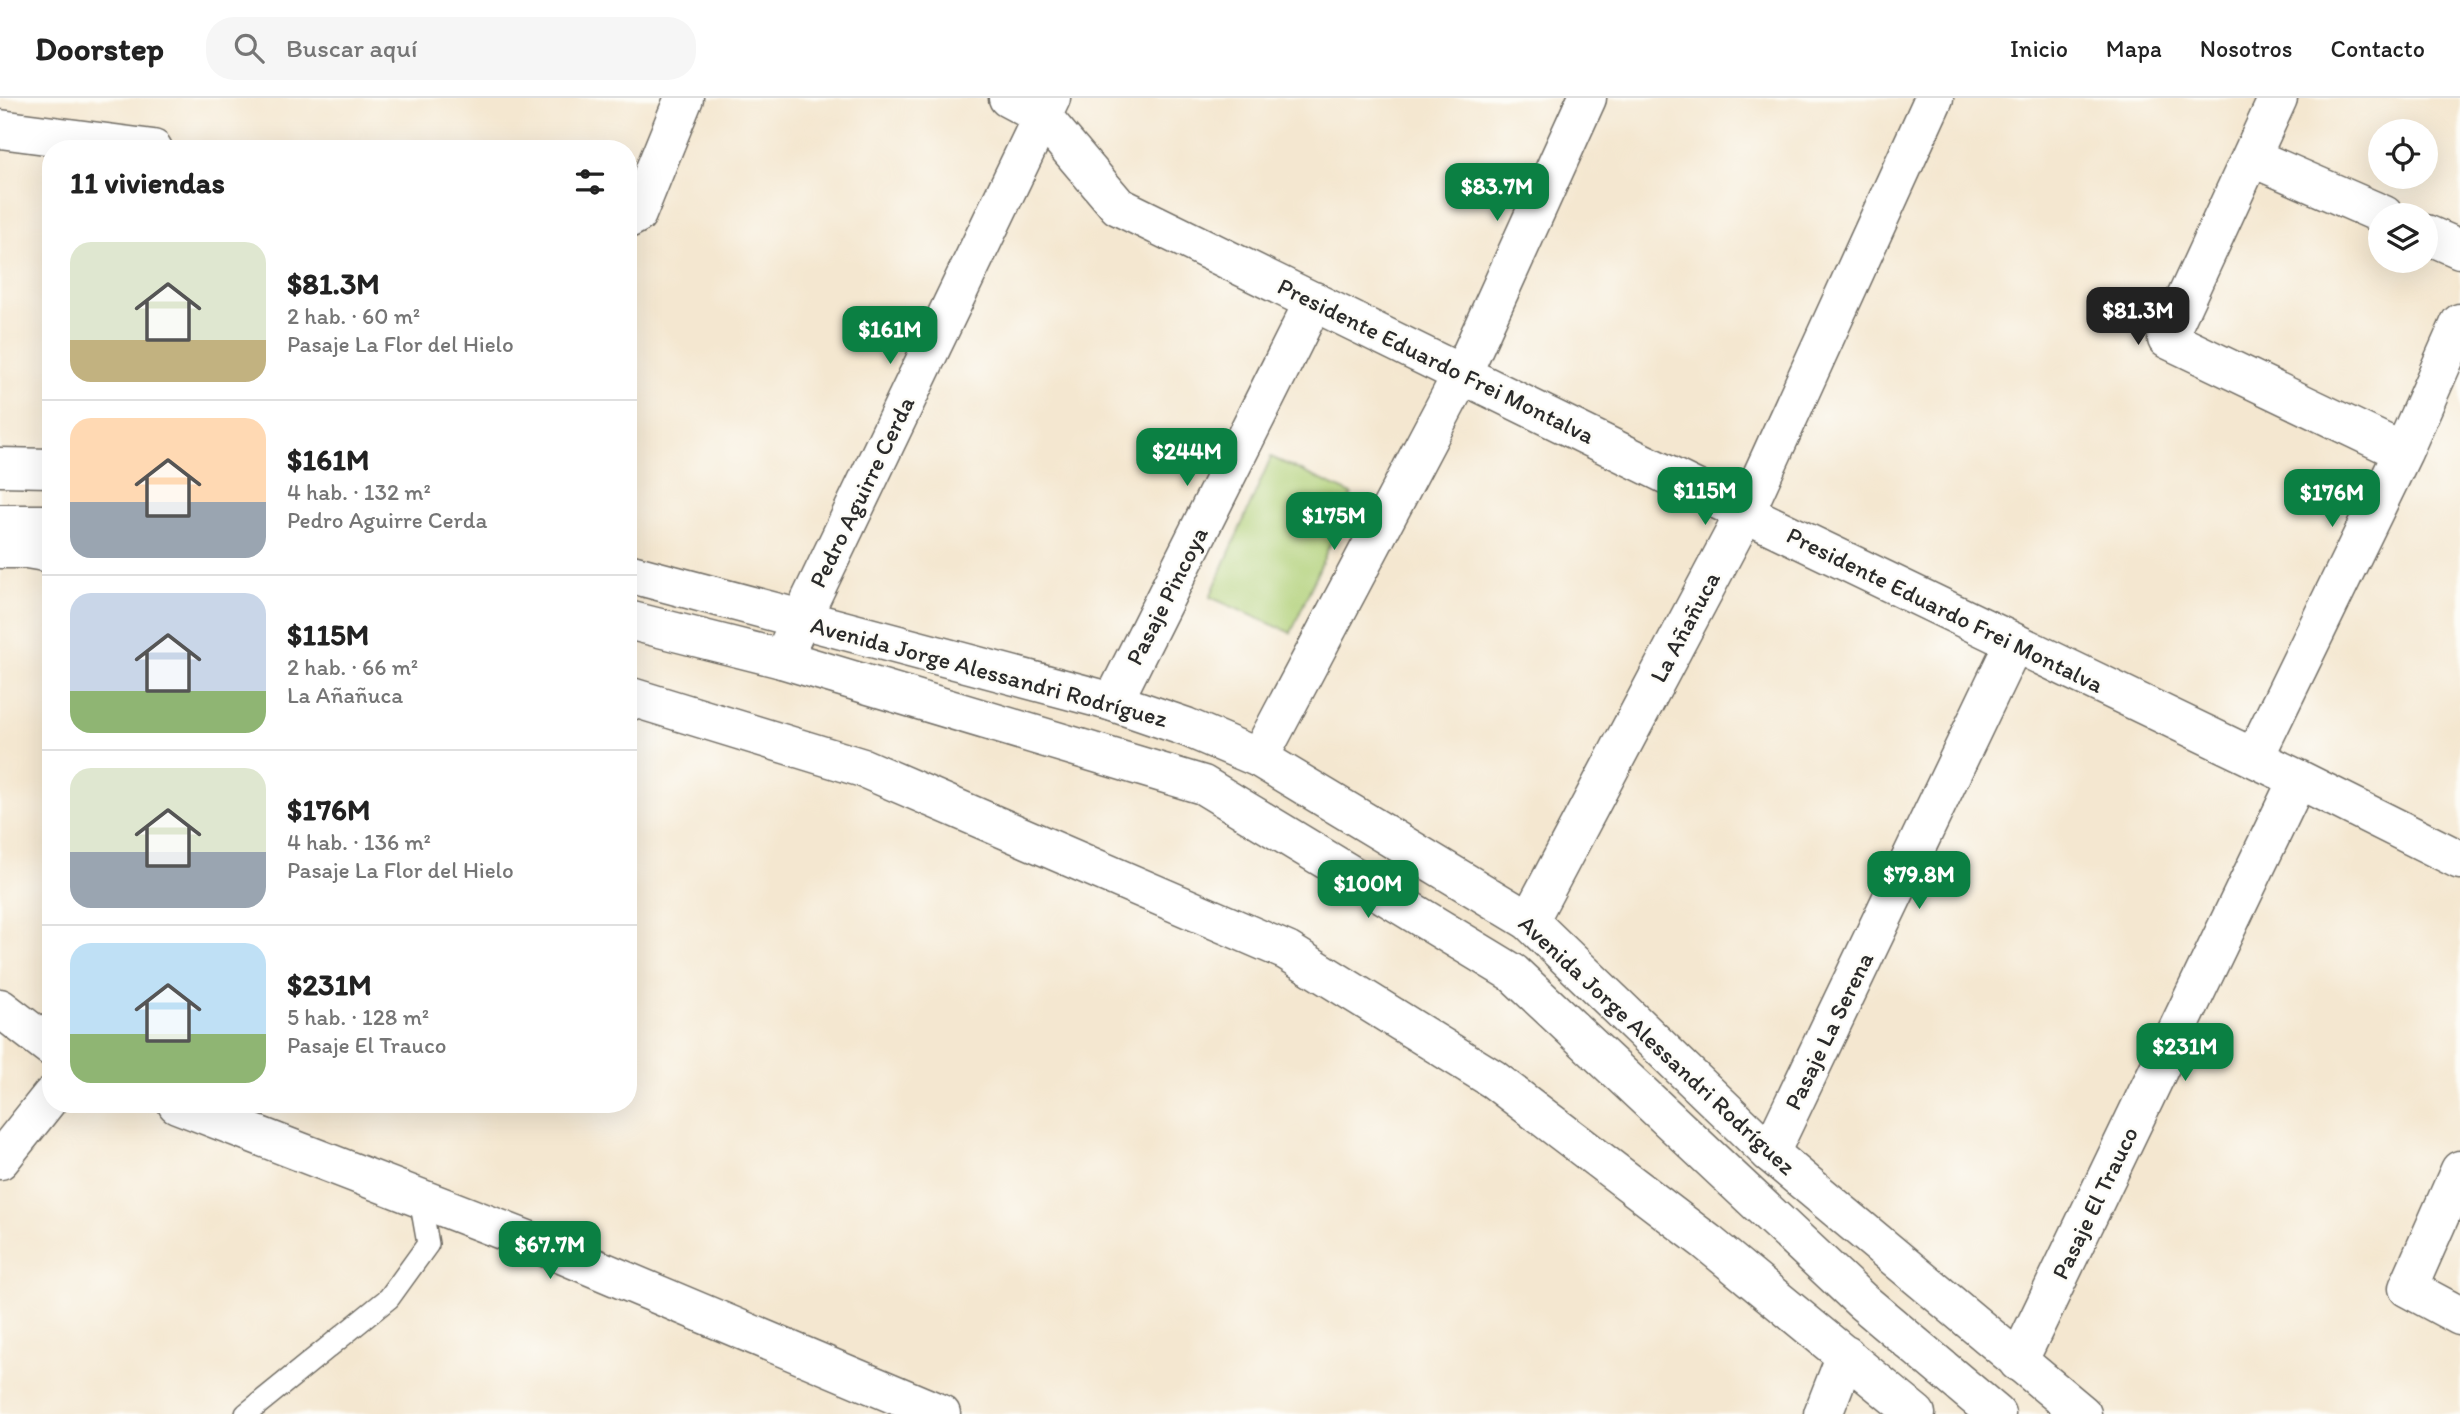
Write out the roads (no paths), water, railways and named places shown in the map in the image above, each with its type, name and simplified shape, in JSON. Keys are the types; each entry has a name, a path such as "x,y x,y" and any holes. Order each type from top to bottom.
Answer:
{"street":[{"path":"637,214 684,98"},
{"name":"Presidente Eduardo Frei Montalva","path":"1008,98 1047,107 1118,206 2460,860"},
{"path":"1259,758 1462,374 1586,98"},
{"name":"La Añañuca","path":"1529,921 1745,513 1934,98"},
{"path":"2278,98 2166,338 2403,452"},
{"name":"Pedro Aguirre Cerda","path":"782,659 1047,107"},
{"path":"0,129 84,140"},
{"path":"2251,157 2368,208"},
{"path":"2438,239 2460,249"},
{"name":"Pasaje Pincoya","path":"1113,702 1314,301"},
{"path":"2254,758 2403,452 2460,323"},
{"path":"0,467 42,468"},
{"path":"0,524 42,524"},
{"path":"0,549 42,552"},
{"name":"Avenida Jorge Alessandri Rodríguez","path":"637,575 1113,702 1186,727 1259,758 1529,921 1770,1153 2082,1414"},
{"name":"Avenida Jorge Alessandri Rodríguez","path":"637,622 782,659 1203,785 1513,973 1862,1301 1996,1414"},
{"name":"Pasaje La Serena","path":"1770,1153 2014,643"},
{"path":"637,699 863,768 1287,951 1493,1079 1707,1241 1916,1414"},
{"name":"Pasaje El Trauco","path":"2018,1362 2298,779"},
{"path":"0,1008 42,1040"},
{"path":"0,1160 42,1107"},
{"path":"200,1113 538,1244 941,1414"},
{"path":"2460,1170 2408,1288 2460,1316"},
{"path":"1823,1414 1846,1355"}],"lane":[{"path":"246,1414 389,1298 428,1244 420,1199"}]}
